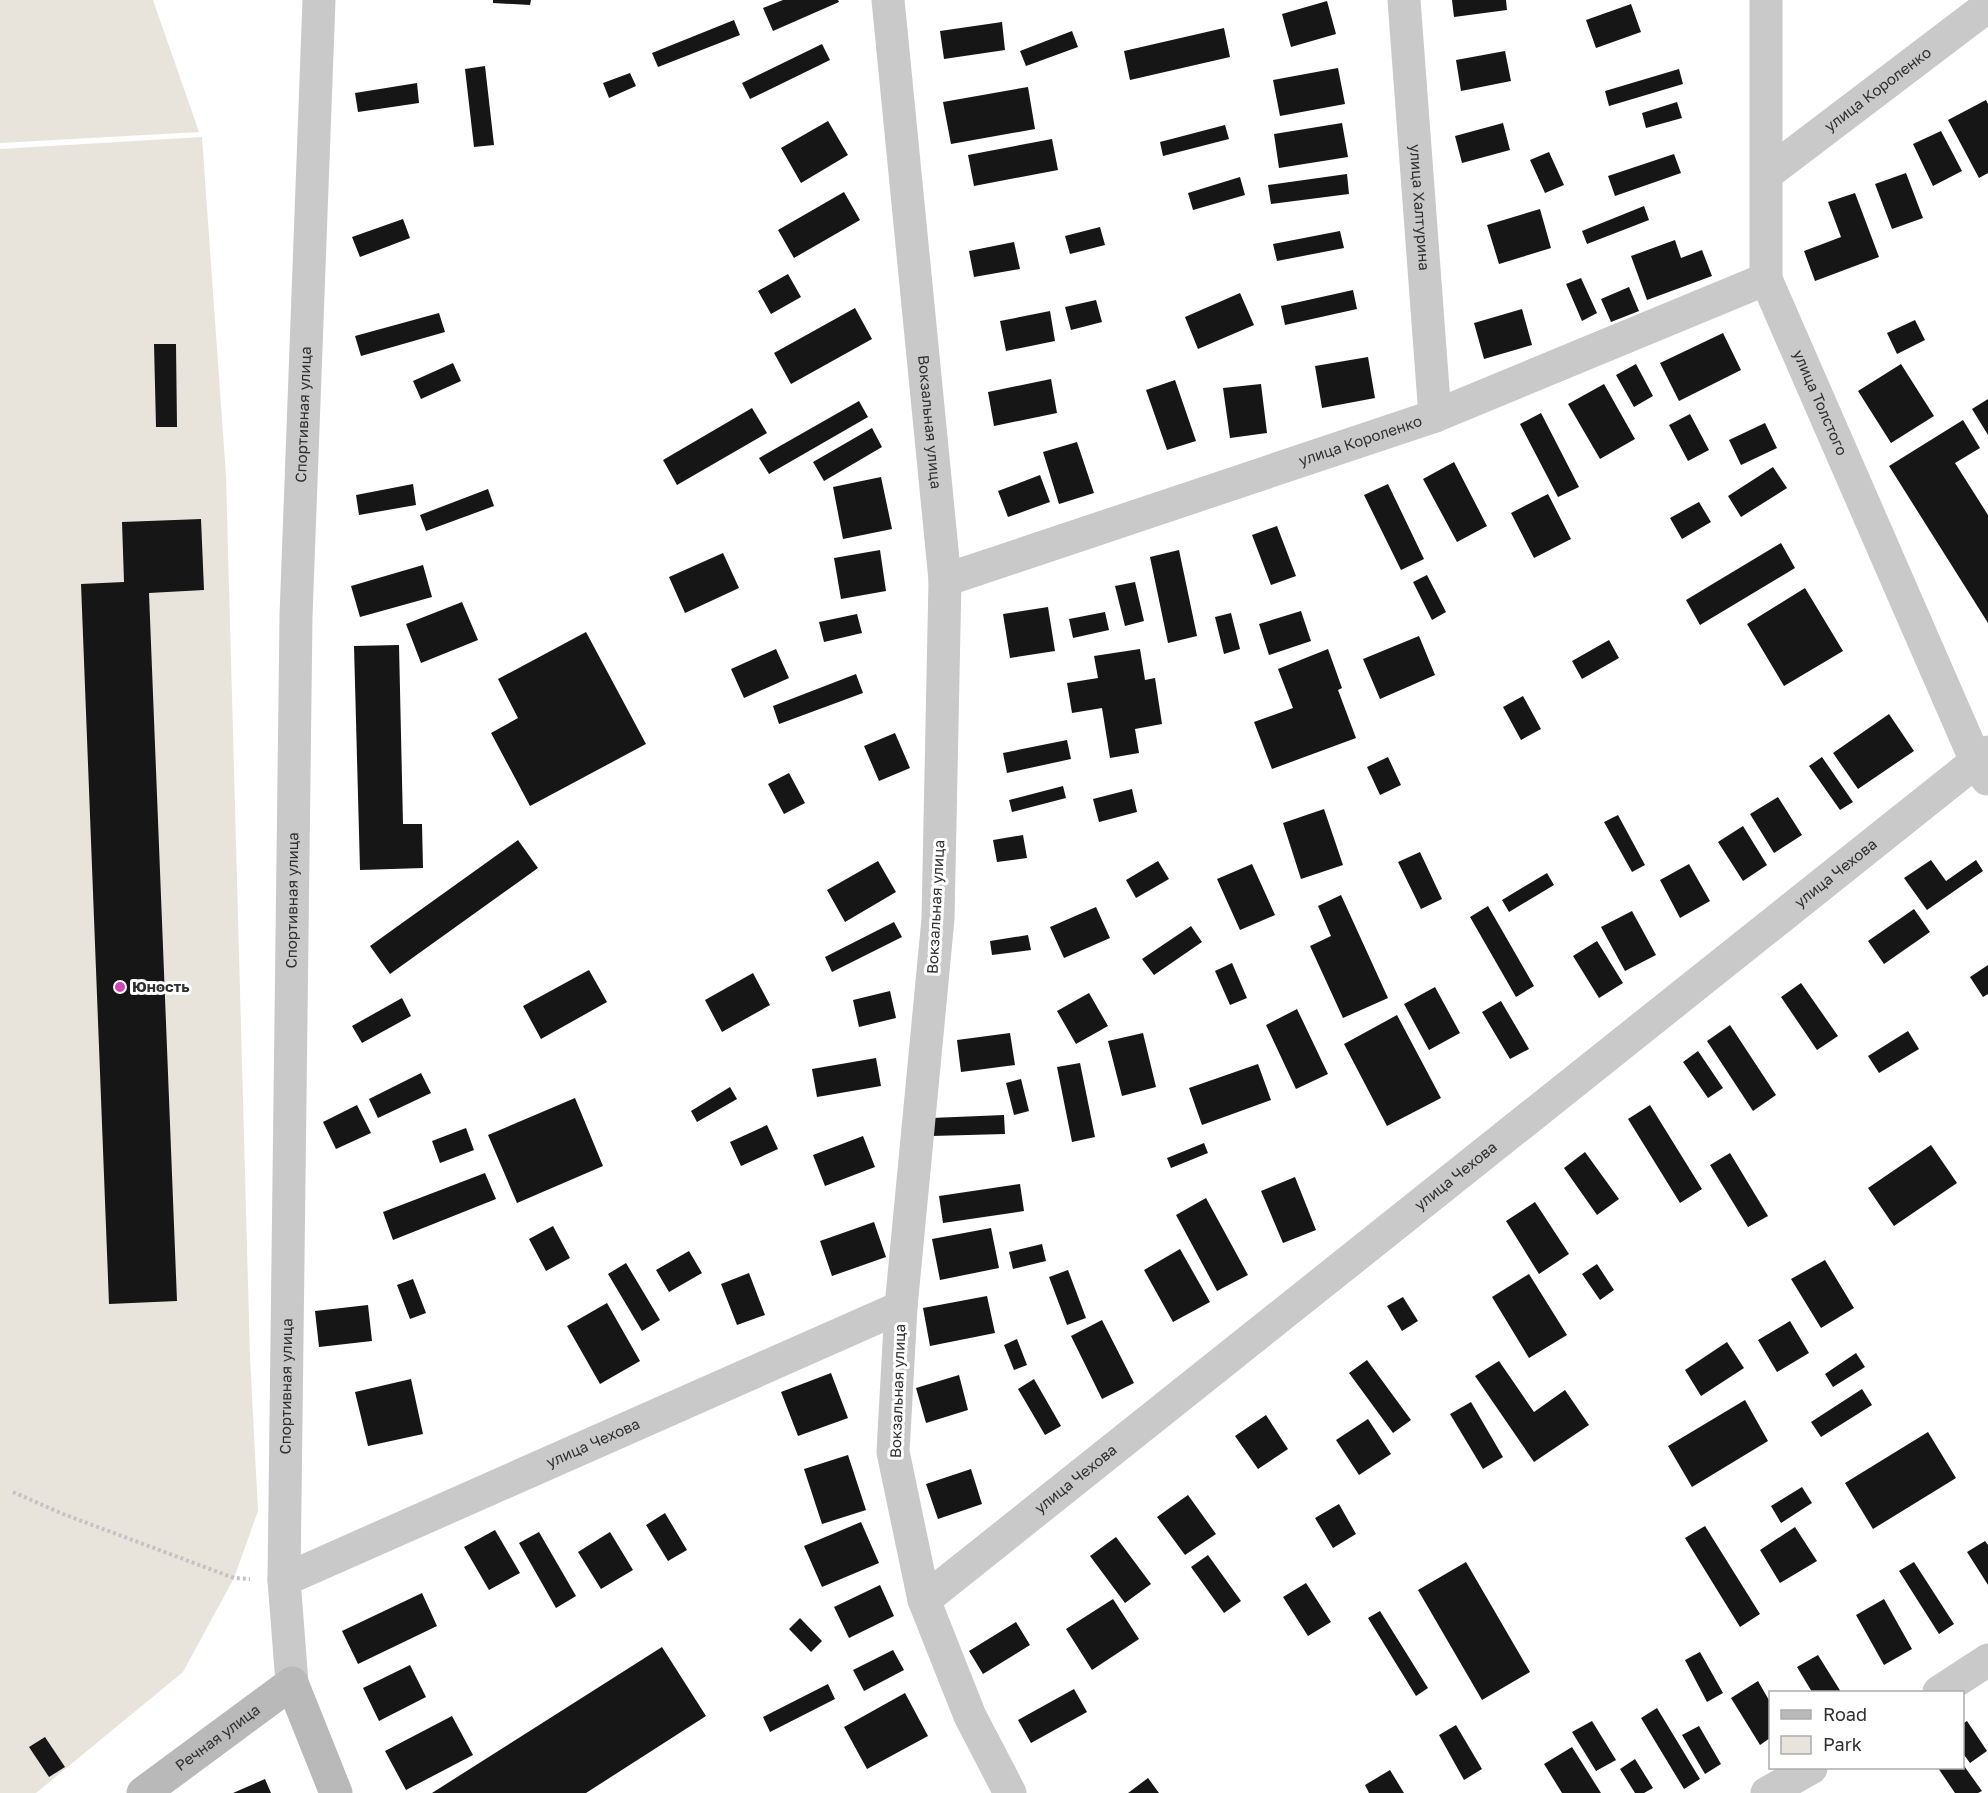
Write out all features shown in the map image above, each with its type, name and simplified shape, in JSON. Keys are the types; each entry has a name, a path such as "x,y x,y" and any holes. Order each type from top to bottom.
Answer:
{"main road":[{"name":"Речная улица","path":"143,1793 292,1683"},
{"name":"Спортивная улица","path":"292,1683 336,1793"}],"street":[{"name":"Спортивная улица","path":"292,1683 284,1580 296,616 319,0"},
{"name":"Вокзальная улица","path":"888,0 945,580 938,919 901,1307 893,1452 924,1600 970,1716 1010,1793"},
{"name":"улица Халтурина","path":"1404,0 1435,416"},
{"name":"улица Толстого","path":"1766,0 1768,173 1766,279 1984,765"},
{"name":"улица Короленко","path":"1768,173 1988,6"},
{"name":"улица Короленко","path":"945,580 1435,416 1766,279"},
{"name":"улица Чехова","path":"924,1600 1984,765"},
{"name":"улица Чехова","path":"284,1580 901,1307"},
{"path":"1942,1691 1988,1660"},
{"path":"1767,1793 1808,1769"}],"path":[{"path":"13,1492 63,1514 234,1578 284,1580"}],"green space":[{"path":"0,0 153,0 199,132 0,143"},
{"name":"Юность","path":"202,137 226,476 250,1357 258,1511 234,1578 183,1672 36,1793 0,1793 0,149"}],"building":[{"path":"493,0 531,0 530,5 493,3"},
{"path":"783,0 838,0 839,2 773,31 763,8"},
{"path":"1452,0 1506,0 1507,10 1454,17"},
{"path":"1327,1 1336,34 1291,47 1282,14"},
{"path":"1631,4 1641,32 1596,48 1586,20"},
{"path":"734,20 740,35 658,67 652,53"},
{"path":"1002,22 1005,50 944,59 940,31"},
{"path":"1224,28 1230,57 1130,80 1124,51"},
{"path":"1072,31 1078,47 1026,66 1020,51"},
{"path":"822,44 830,60 750,99 742,83"},
{"path":"1505,51 1511,81 1461,91 1456,60"},
{"path":"485,66 494,145 474,147 465,69"},
{"path":"1338,68 1345,104 1280,116 1273,80"},
{"path":"1679,69 1683,84 1609,106 1605,91"},
{"path":"630,73 636,86 609,98 603,83"},
{"path":"417,83 419,103 358,112 355,93"},
{"path":"1028,87 1035,129 951,144 943,102"},
{"path":"1986,100 1988,104 1988,173 1979,178 1948,120"},
{"path":"1677,102 1682,118 1646,128 1642,113"},
{"path":"828,121 848,155 801,183 781,148"},
{"path":"1342,123 1348,157 1279,168 1274,134"},
{"path":"1503,123 1510,150 1462,163 1455,136"},
{"path":"1225,125 1229,139 1163,156 1160,142"},
{"path":"1941,131 1962,171 1933,186 1913,144"},
{"path":"1052,139 1058,170 974,186 968,155"},
{"path":"1549,152 1564,185 1545,193 1530,160"},
{"path":"1674,154 1681,173 1615,196 1608,176"},
{"path":"1906,173 1923,218 1892,229 1875,184"},
{"path":"1347,174 1349,194 1271,204 1268,185"},
{"path":"1240,177 1245,195 1193,210 1188,193"},
{"path":"844,192 860,220 794,258 778,230"},
{"path":"1855,193 1879,257 1815,281 1804,251 1841,237 1828,202"},
{"path":"1644,206 1649,220 1587,244 1582,231"},
{"path":"1540,209 1551,248 1499,264 1487,225"},
{"path":"403,219 410,238 360,257 352,237"},
{"path":"1100,227 1105,245 1070,254 1065,236"},
{"path":"1340,231 1344,248 1277,261 1273,244"},
{"path":"1675,240 1681,258 1702,250 1712,276 1647,300 1631,256"},
{"path":"1014,242 1020,269 974,277 969,251"},
{"path":"788,274 801,297 771,314 758,291"},
{"path":"1581,278 1597,313 1582,321 1566,284"},
{"path":"1629,287 1639,311 1611,322 1601,299"},
{"path":"1353,290 1357,309 1285,325 1281,306"},
{"path":"1240,293 1254,325 1198,349 1185,317"},
{"path":"1096,300 1102,322 1071,330 1065,307"},
{"path":"855,308 872,339 791,384 774,353"},
{"path":"1522,309 1532,345 1484,359 1474,323"},
{"path":"1050,311 1055,341 1006,351 1000,321"},
{"path":"439,313 445,332 361,356 355,336"},
{"path":"1915,320 1925,340 1897,354 1887,333"},
{"path":"1723,333 1741,370 1679,401 1660,363"},
{"path":"154,344 176,344 177,427 156,427"},
{"path":"1368,357 1375,398 1322,408 1315,366"},
{"path":"453,363 461,381 421,399 413,381"},
{"path":"1636,364 1653,396 1634,407 1616,375"},
{"path":"1901,364 1934,416 1891,443 1858,391"},
{"path":"1051,379 1057,413 994,426 988,392"},
{"path":"1175,380 1196,441 1167,450 1146,390"},
{"path":"1261,384 1267,433 1230,438 1223,388"},
{"path":"1604,384 1635,439 1600,459 1568,404"},
{"path":"1988,399 1988,435 1972,409"},
{"path":"859,401 868,417 769,474 759,458"},
{"path":"752,408 767,433 677,485 663,460"},
{"path":"1541,413 1579,487 1558,497 1520,424"},
{"path":"1690,414 1709,450 1688,461 1669,425"},
{"path":"1963,420 1980,448 1955,463 1988,515 1988,623 1889,466"},
{"path":"1765,423 1777,448 1741,465 1729,440"},
{"path":"872,428 882,447 824,481 813,462"},
{"path":"1077,442 1094,493 1059,504 1043,452"},
{"path":"1454,462 1487,526 1457,542 1423,479"},
{"path":"1773,467 1787,488 1741,517 1728,496"},
{"path":"1040,475 1050,502 1008,517 998,491"},
{"path":"881,477 892,529 843,539 833,487"},
{"path":"413,484 416,505 359,515 356,495"},
{"path":"1388,484 1424,559 1401,570 1364,495"},
{"path":"488,489 494,506 426,531 420,515"},
{"path":"1548,494 1571,539 1534,558 1511,513"},
{"path":"1699,502 1711,522 1682,539 1670,518"},
{"path":"201,519 204,590 149,593 177,1301 109,1304 81,584 124,582 122,522"},
{"path":"1277,526 1296,576 1271,585 1252,535"},
{"path":"1781,543 1795,568 1700,625 1686,600"},
{"path":"880,550 886,591 841,599 834,558"},
{"path":"1179,550 1197,636 1168,643 1150,557"},
{"path":"723,553 739,588 685,613 669,577"},
{"path":"423,565 432,597 360,617 351,586"},
{"path":"1427,575 1446,612 1432,620 1413,582"},
{"path":"1135,582 1144,621 1125,626 1115,586"},
{"path":"1805,588 1843,651 1784,686 1747,624"},
{"path":"462,602 478,640 421,663 406,624"},
{"path":"1048,607 1055,651 1010,658 1003,614"},
{"path":"1301,611 1311,641 1269,655 1259,624"},
{"path":"1105,612 1109,630 1073,638 1069,619"},
{"path":"1231,613 1240,649 1224,654 1215,617"},
{"path":"857,614 862,633 824,642 819,622"},
{"path":"586,632 646,744 530,806 491,733 518,718 498,679"},
{"path":"1419,636 1435,675 1380,699 1363,659"},
{"path":"1609,640 1619,658 1582,679 1572,661"},
{"path":"399,645 403,824 422,824 423,868 360,870 354,646"},
{"path":"776,649 789,678 744,698 731,669"},
{"path":"1140,649 1145,680 1155,678 1162,724 1135,729 1139,753 1110,758 1102,708 1072,713 1067,683 1098,678 1094,656"},
{"path":"1328,649 1342,688 1338,690 1356,738 1272,769 1254,722 1293,708 1278,669"},
{"path":"856,674 863,693 779,724 773,706"},
{"path":"1523,696 1541,729 1521,740 1503,707"},
{"path":"1889,714 1914,751 1858,789 1833,753"},
{"path":"895,733 910,768 879,781 864,746"},
{"path":"1067,740 1071,759 1007,773 1003,753"},
{"path":"1388,757 1401,785 1380,795 1367,767"},
{"path":"1822,757 1853,802 1840,810 1809,766"},
{"path":"789,773 805,803 784,814 768,784"},
{"path":"1063,786 1066,798 1012,812 1009,800"},
{"path":"1132,789 1137,812 1099,822 1093,799"},
{"path":"1778,797 1802,835 1774,853 1750,814"},
{"path":"1324,809 1343,865 1301,879 1283,823"},
{"path":"1618,815 1645,865 1632,872 1604,822"},
{"path":"1743,826 1767,865 1743,881 1718,842"},
{"path":"1023,835 1027,858 997,862 993,840"},
{"path":"518,840 538,868 390,974 370,946"},
{"path":"1420,852 1442,899 1421,909 1398,862"},
{"path":"1931,860 1946,881 1976,860 1983,871 1927,910 1904,878"},
{"path":"878,861 896,892 845,922 827,890"},
{"path":"1158,861 1169,879 1136,898 1126,880"},
{"path":"1252,864 1275,915 1240,930 1217,879"},
{"path":"1689,864 1710,901 1680,918 1660,880"},
{"path":"1547,873 1554,885 1509,912 1502,900"},
{"path":"1341,895 1388,998 1343,1018 1310,946 1331,936 1318,906"},
{"path":"1488,906 1534,986 1516,997 1470,917"},
{"path":"1096,907 1110,938 1064,958 1050,927"},
{"path":"1914,909 1930,932 1884,964 1868,941"},
{"path":"1632,911 1656,955 1625,971 1601,927"},
{"path":"894,922 902,937 832,972 825,957"},
{"path":"1191,926 1202,942 1154,975 1142,959"},
{"path":"1028,935 1031,950 992,955 990,941"},
{"path":"1597,941 1623,983 1599,998 1573,956"},
{"path":"1232,963 1247,998 1230,1005 1215,971"},
{"path":"1988,965 1988,994 1983,997 1970,977"},
{"path":"589,970 607,1002 541,1039 523,1006"},
{"path":"753,973 770,1005 722,1032 705,1000"},
{"path":"1801,983 1838,1036 1817,1050 1781,997"},
{"path":"1435,987 1460,1033 1429,1050 1404,1004"},
{"path":"890,991 896,1018 859,1027 853,1000"},
{"path":"1089,993 1108,1026 1076,1044 1057,1011"},
{"path":"402,998 411,1016 362,1043 352,1026"},
{"path":"1501,1001 1529,1049 1510,1059 1482,1012"},
{"path":"1297,1009 1328,1074 1296,1089 1266,1025"},
{"path":"1397,1015 1441,1098 1387,1126 1344,1044"},
{"path":"1730,1025 1776,1095 1753,1111 1707,1041"},
{"path":"1908,1031 1919,1049 1879,1073 1868,1056"},
{"path":"1010,1033 1015,1065 961,1072 957,1040"},
{"path":"1143,1033 1156,1087 1122,1096 1108,1041"},
{"path":"1698,1051 1723,1088 1708,1098 1683,1062"},
{"path":"876,1058 881,1086 817,1097 812,1069"},
{"path":"1080,1063 1095,1137 1072,1142 1057,1067"},
{"path":"1258,1064 1271,1100 1202,1125 1189,1088"},
{"path":"421,1073 431,1093 378,1118 369,1099"},
{"path":"1021,1079 1029,1111 1014,1115 1006,1083"},
{"path":"730,1087 737,1099 697,1122 691,1111"},
{"path":"575,1098 603,1166 517,1203 488,1135"},
{"path":"357,1105 371,1133 336,1149 323,1122"},
{"path":"1650,1105 1702,1189 1680,1203 1628,1119"},
{"path":"1004,1115 1005,1134 931,1136 931,1118"},
{"path":"767,1125 778,1149 741,1166 730,1142"},
{"path":"466,1128 474,1150 440,1163 432,1141"},
{"path":"863,1136 875,1167 825,1186 813,1155"},
{"path":"1204,1143 1208,1153 1171,1168 1167,1158"},
{"path":"1931,1145 1957,1183 1894,1226 1868,1188"},
{"path":"1585,1152 1619,1199 1597,1215 1564,1168"},
{"path":"1730,1153 1768,1216 1748,1227 1710,1165"},
{"path":"485,1173 496,1199 393,1240 383,1212"},
{"path":"1295,1177 1316,1230 1283,1243 1261,1191"},
{"path":"1020,1184 1024,1211 943,1223 939,1196"},
{"path":"1206,1198 1248,1275 1217,1291 1176,1215"},
{"path":"1535,1202 1569,1254 1539,1274 1506,1221"},
{"path":"874,1222 886,1257 832,1276 820,1241"},
{"path":"553,1226 570,1258 546,1271 529,1239"},
{"path":"991,1228 999,1268 940,1280 932,1239"},
{"path":"1042,1244 1046,1261 1013,1269 1009,1252"},
{"path":"1180,1249 1210,1302 1173,1322 1144,1270"},
{"path":"689,1251 702,1273 669,1292 656,1270"},
{"path":"1825,1260 1854,1308 1821,1328 1791,1279"},
{"path":"626,1263 660,1320 642,1331 608,1274"},
{"path":"1597,1264 1614,1290 1600,1300 1582,1274"},
{"path":"1068,1270 1086,1318 1067,1325 1049,1277"},
{"path":"749,1273 765,1315 737,1325 721,1284"},
{"path":"1529,1274 1567,1335 1529,1358 1492,1297"},
{"path":"413,1279 426,1313 410,1319 397,1285"},
{"path":"987,1296 995,1333 930,1346 923,1308"},
{"path":"1403,1297 1418,1321 1402,1331 1387,1306"},
{"path":"607,1303 640,1361 600,1384 567,1326"},
{"path":"368,1305 372,1341 319,1347 315,1311"},
{"path":"1102,1320 1134,1383 1102,1399 1071,1336"},
{"path":"1790,1321 1809,1353 1777,1372 1758,1340"},
{"path":"1017,1339 1027,1365 1014,1370 1004,1345"},
{"path":"1727,1342 1744,1368 1701,1396 1685,1370"},
{"path":"1856,1353 1865,1367 1833,1387 1825,1374"},
{"path":"1367,1360 1411,1420 1393,1433 1349,1373"},
{"path":"1499,1361 1534,1412 1565,1390 1589,1425 1534,1462 1475,1376"},
{"path":"831,1373 848,1418 798,1436 781,1392"},
{"path":"959,1375 968,1410 926,1423 916,1388"},
{"path":"411,1379 423,1434 368,1446 355,1392"},
{"path":"1034,1379 1061,1426 1045,1435 1018,1389"},
{"path":"1862,1389 1872,1405 1821,1437 1811,1422"},
{"path":"1745,1400 1768,1441 1692,1487 1668,1446"},
{"path":"1471,1402 1503,1457 1483,1469 1450,1414"},
{"path":"1266,1415 1288,1449 1258,1469 1235,1436"},
{"path":"1368,1419 1391,1454 1359,1475 1336,1440"},
{"path":"1928,1432 1956,1478 1873,1529 1845,1483"},
{"path":"848,1455 866,1510 822,1524 804,1469"},
{"path":"971,1469 982,1504 938,1519 926,1484"},
{"path":"1802,1487 1812,1503 1781,1523 1771,1506"},
{"path":"1188,1495 1216,1534 1185,1555 1157,1517"},
{"path":"1339,1504 1356,1534 1333,1548 1315,1518"},
{"path":"665,1513 687,1550 668,1561 646,1525"},
{"path":"861,1522 879,1563 822,1587 804,1546"},
{"path":"1705,1526 1760,1614 1740,1627 1685,1538"},
{"path":"1795,1527 1817,1561 1780,1583 1760,1550"},
{"path":"495,1530 520,1573 489,1590 464,1547"},
{"path":"539,1532 576,1596 556,1608 519,1543"},
{"path":"610,1532 633,1570 601,1589 578,1552"},
{"path":"1116,1537 1151,1584 1125,1603 1090,1556"},
{"path":"1985,1541 1988,1545 1988,1585 1967,1552"},
{"path":"1208,1555 1241,1601 1224,1613 1191,1567"},
{"path":"1466,1562 1530,1672 1482,1700 1418,1590"},
{"path":"1914,1562 1954,1624 1939,1634 1899,1571"},
{"path":"1306,1583 1331,1622 1308,1636 1283,1597"},
{"path":"880,1585 894,1616 849,1638 834,1607"},
{"path":"422,1593 437,1626 358,1664 342,1631"},
{"path":"1113,1599 1139,1639 1092,1670 1066,1629"},
{"path":"1884,1599 1912,1649 1884,1665 1856,1615"},
{"path":"1380,1611 1428,1688 1416,1696 1368,1618"},
{"path":"800,1618 822,1641 811,1652 789,1629"},
{"path":"1016,1622 1030,1645 983,1674 969,1651"},
{"path":"662,1647 706,1716 586,1793 432,1793"},
{"path":"893,1650 904,1670 864,1691 853,1670"},
{"path":"1700,1652 1723,1693 1707,1702 1685,1660"},
{"path":"1818,1655 1840,1691 1811,1691 1797,1667"},
{"path":"410,1665 426,1697 379,1721 363,1688"},
{"path":"1758,1681 1769,1700 1769,1739 1760,1745 1731,1698"},
{"path":"828,1684 835,1699 770,1732 763,1717"},
{"path":"1074,1689 1087,1712 1031,1743 1018,1720"},
{"path":"905,1693 928,1736 867,1769 844,1727"},
{"path":"1657,1708 1700,1779 1684,1789 1641,1718"},
{"path":"452,1716 473,1755 406,1790 385,1751"},
{"path":"1592,1721 1616,1760 1596,1771 1572,1732"},
{"path":"1967,1721 1987,1751 1970,1763 1964,1755 1964,1723"},
{"path":"1456,1725 1482,1769 1464,1780 1439,1735"},
{"path":"1699,1726 1721,1764 1705,1774 1682,1735"},
{"path":"45,1737 65,1767 49,1777 29,1747"},
{"path":"1572,1747 1601,1793 1562,1793 1544,1764"},
{"path":"1635,1759 1653,1788 1644,1793 1635,1793 1620,1769"},
{"path":"1964,1766 1982,1791 1955,1793 1939,1769 1964,1769"},
{"path":"1390,1770 1404,1793 1369,1793 1365,1785"},
{"path":"1148,1778 1159,1793 1128,1793"},
{"path":"265,1779 271,1793 233,1793"}],"place":[{"name":"Юность","path":"120,987"}]}
